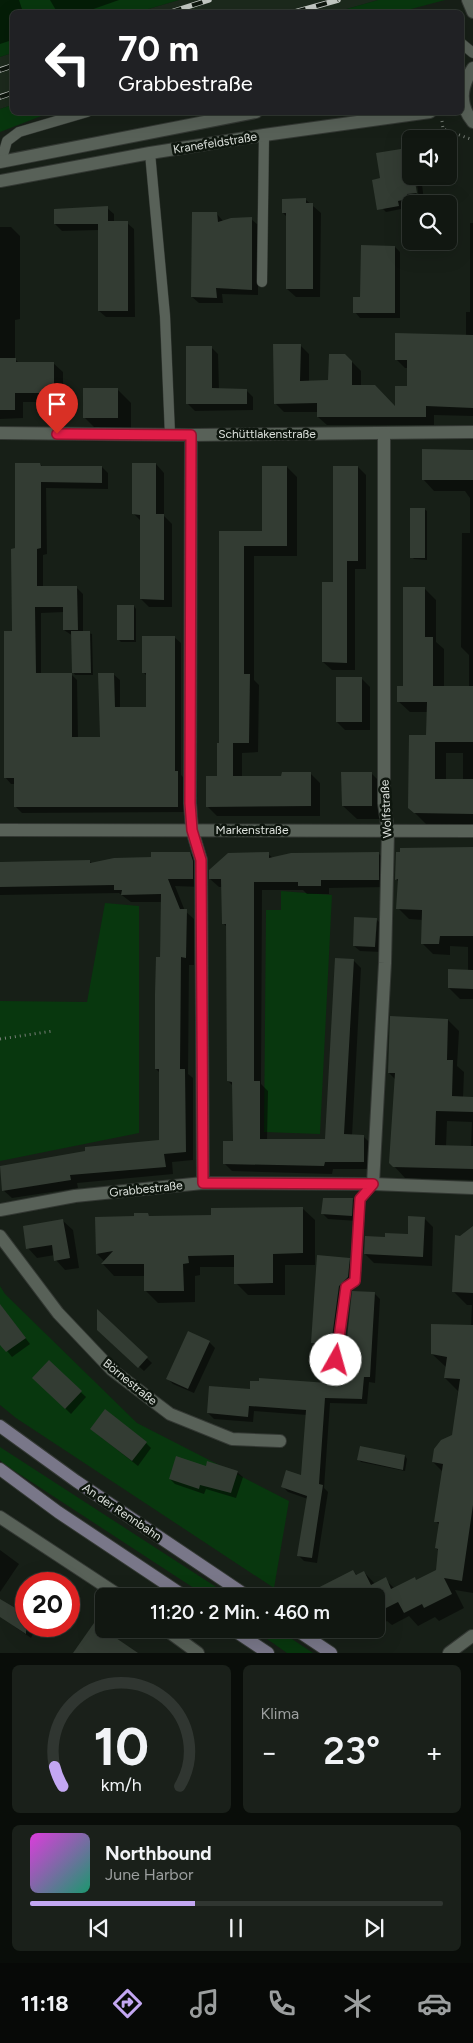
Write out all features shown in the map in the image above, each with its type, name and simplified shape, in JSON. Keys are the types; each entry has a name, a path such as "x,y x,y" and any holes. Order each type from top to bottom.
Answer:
{"main road":[{"name":"An der Rennbahn","path":"0,1426 76,1481 235,1588"},
{"path":"0,1469 58,1512 172,1588"},
{"path":"246,1638 268,1653"},
{"path":"308,1638 331,1653"}],"street":[{"path":"468,0 473,12"},
{"path":"464,85 473,68"},
{"path":"464,110 473,122"},
{"name":"Kranefeldstraße","path":"1,162 241,115"},
{"name":"Kranefeldstraße","path":"0,181 150,153 408,115"},
{"name":"Schüttlakenstraße","path":"0,433 191,435 473,432"},
{"name":"Wolfstraße","path":"373,1184 385,963 388,831 384,793 384,434"},
{"path":"191,435 192,830 201,860 203,1183"},
{"name":"Markenstraße","path":"0,830 473,830"},
{"name":"Grabbestraße","path":"0,1210 75,1196 203,1183 373,1184 473,1188"},
{"name":"Börnestraße","path":"0,1236 58,1313 112,1370 170,1414 232,1439 280,1441"},
{"path":"0,1518 108,1588"},
{"path":"449,1653 473,1634"},
{"path":"467,1653 473,1634"},
{"path":"177,1638 198,1653"}],"lane":[{"path":"1,162 7,141 19,132 77,115"},
{"path":"262,282 264,135"},
{"path":"150,153 165,316 170,434"},
{"path":"336,1360 346,1287 355,1281 360,1199 373,1184"}],"path":[{"path":"442,115 443,129 473,140"},
{"path":"0,1039 53,1031"}],"shaded area":[{"path":"179,0 378,0 343,10 145,10"},
{"path":"10,54 10,106 0,109 0,57"}],"green space":[{"path":"0,0 179,0 145,10 10,10 10,54 0,57"},
{"path":"378,0 445,0 408,10 343,10"},
{"path":"10,106 10,115 44,115 0,132 0,109"},
{"path":"281,891 332,895 320,1134 264,1132 266,910 281,910"},
{"path":"105,903 139,906 139,1133 0,1161 0,1001 87,1002"},
{"path":"0,1286 5,1294 137,1423 289,1501 274,1588 16,1418 0,1405"},
{"path":"0,1447 218,1588 194,1588 0,1460"},
{"path":"266,1638 290,1638 313,1653 287,1653"}],"building":[{"path":"402,149 402,185 416,185 417,193 402,195 402,200 398,201 399,206 377,210 372,180 380,178 376,153"},
{"path":"306,198 306,203 313,203 313,289 286,289 286,213 282,213 282,199"},
{"path":"108,206 108,221 128,221 128,311 98,311 98,224 54,224 54,209"},
{"path":"192,212 217,212 218,222 231,218 252,217 252,290 216,288 217,298 191,297"},
{"path":"361,245 395,246 395,313 353,313 353,297 360,297"},
{"path":"395,333 473,335 473,408 426,406 426,417 317,417 317,403 274,404 273,344 301,344 300,381 328,380 329,354 345,354 352,361 352,385 375,385 395,406 395,386 407,386 407,360 395,360"},
{"path":"186,346 212,346 212,388 247,389 247,404 186,404"},
{"path":"0,358 16,358 16,362 54,362 54,393 15,393 15,410 0,410"},
{"path":"83,388 118,388 118,418 83,418"},
{"path":"422,449 473,450 473,480 422,480"},
{"path":"15,463 40,463 41,466 102,466 102,483 41,482 41,548 37,549 37,586 77,586 78,630 63,630 63,607 35,607 36,673 72,673 72,737 100,737 98,673 114,673 115,707 146,707 146,673 142,673 142,636 175,636 175,771 178,771 178,807 14,807 14,778 4,778 4,631 12,631 11,549 15,548"},
{"path":"132,463 156,463 156,514 164,514 164,600 140,599 140,515 132,514"},
{"path":"262,466 287,466 287,546 244,546 244,674 250,674 249,743 233,743 233,776 281,776 282,772 311,772 311,806 206,807 206,776 217,776 217,743 219,743 219,531 262,531"},
{"path":"333,466 358,466 358,561 347,561 347,663 322,662 322,582 333,582"},
{"path":"410,508 425,508 425,558 410,558"},
{"path":"403,587 425,587 425,637 433,637 433,686 473,686 473,742 435,742 435,779 473,779 473,814 414,813 408,808 409,735 426,735 427,702 397,702 397,686 403,686"},
{"path":"117,605 134,605 134,640 117,640"},
{"path":"71,631 90,631 91,673 72,673"},
{"path":"336,677 362,677 362,722 336,722"},
{"path":"341,772 372,772 372,806 342,806"},
{"path":"473,847 473,936 440,936 439,944 421,944 422,910 396,909 398,879 395,880 396,852 400,852 400,848"},
{"path":"151,852 190,852 193,861 193,879 168,879 180,909 187,909 186,958 181,957 180,1069 185,1069 186,1152 164,1154 166,1167 70,1175 71,1180 2,1191 0,1166 85,1151 85,1147 159,1140 159,1069 155,1069 155,994 156,957 160,957 161,894 121,895 122,890 114,890 114,885 0,887 0,862 90,860 90,863 114,858 151,857"},
{"path":"269,852 269,858 291,853 379,852 379,880 321,880 321,886 298,886 298,882 254,882 254,1081 260,1081 260,1139 325,1139 335,958 354,959 344,1134 364,1135 364,1162 325,1162 324,1166 223,1164 223,1141 233,1141 232,1082 227,1081 226,924 222,924 221,879 209,879 209,870 228,853"},
{"path":"354,917 377,918 375,947 353,946"},
{"path":"448,969 473,970 473,989 448,988"},
{"path":"390,1016 448,1019 447,1060 453,1060 452,1096 473,1097 473,1112 436,1111 435,1145 473,1146 473,1169 393,1167 389,1163 395,1073 388,1073"},
{"path":"323,1198 353,1198 352,1216 321,1214"},
{"path":"303,1207 303,1253 273,1254 273,1283 234,1284 234,1255 188,1256 189,1263 183,1264 184,1291 144,1291 144,1264 101,1264 113,1251 96,1254 95,1217 134,1216 134,1213 148,1213 149,1216 211,1215 211,1208"},
{"path":"408,1216 425,1217 423,1257 364,1254 365,1236 385,1237 385,1233 408,1234"},
{"path":"63,1219 70,1258 54,1261 52,1245 26,1249 23,1226"},
{"path":"473,1226 473,1293 452,1292 455,1235 460,1236"},
{"path":"317,1255 350,1258 348,1277 339,1286 331,1345 311,1343"},
{"path":"352,1291 375,1292 370,1377 364,1377 362,1399 325,1398 319,1484 323,1485 312,1558 297,1556 307,1496 281,1487 286,1470 301,1475 306,1410 249,1406 248,1417 207,1413 209,1386 250,1389 250,1381 259,1381 259,1378 342,1384"},
{"path":"0,1304 26,1338 6,1352 0,1345"},
{"path":"97,1309 148,1357 138,1368 97,1330"},
{"path":"431,1324 473,1325 473,1505 462,1581 444,1578 452,1594 424,1608 422,1604 404,1613 398,1602 385,1608 385,1588 318,1588 353,1570 356,1575 364,1571 371,1585 386,1577 391,1589 415,1577 416,1580 436,1570 438,1549 435,1548 439,1522 434,1522 443,1464 432,1462 434,1449 441,1440 452,1435 460,1379 444,1378 447,1357 431,1354"},
{"path":"188,1331 210,1341 188,1389 166,1379"},
{"path":"49,1360 82,1391 65,1409 32,1378"},
{"path":"105,1409 147,1442 132,1461 90,1429"},
{"path":"360,1446 405,1455 403,1470 357,1460"},
{"path":"176,1456 206,1466 207,1461 238,1471 231,1493 200,1485 199,1489 169,1479"},
{"path":"0,1599 15,1608 15,1627 0,1617"},
{"path":"94,1623 95,1638 116,1638 138,1653 73,1653"}],"railway":[{"path":"177,10 209,0"},
{"path":"302,10 338,0"},
{"path":"0,70 10,67"},
{"path":"0,97 10,94"}],"route":[{"path":"57,434 191,435 190,803 192,830 201,860 203,1183 373,1184 360,1199 355,1281 346,1287 336,1360"}]}
